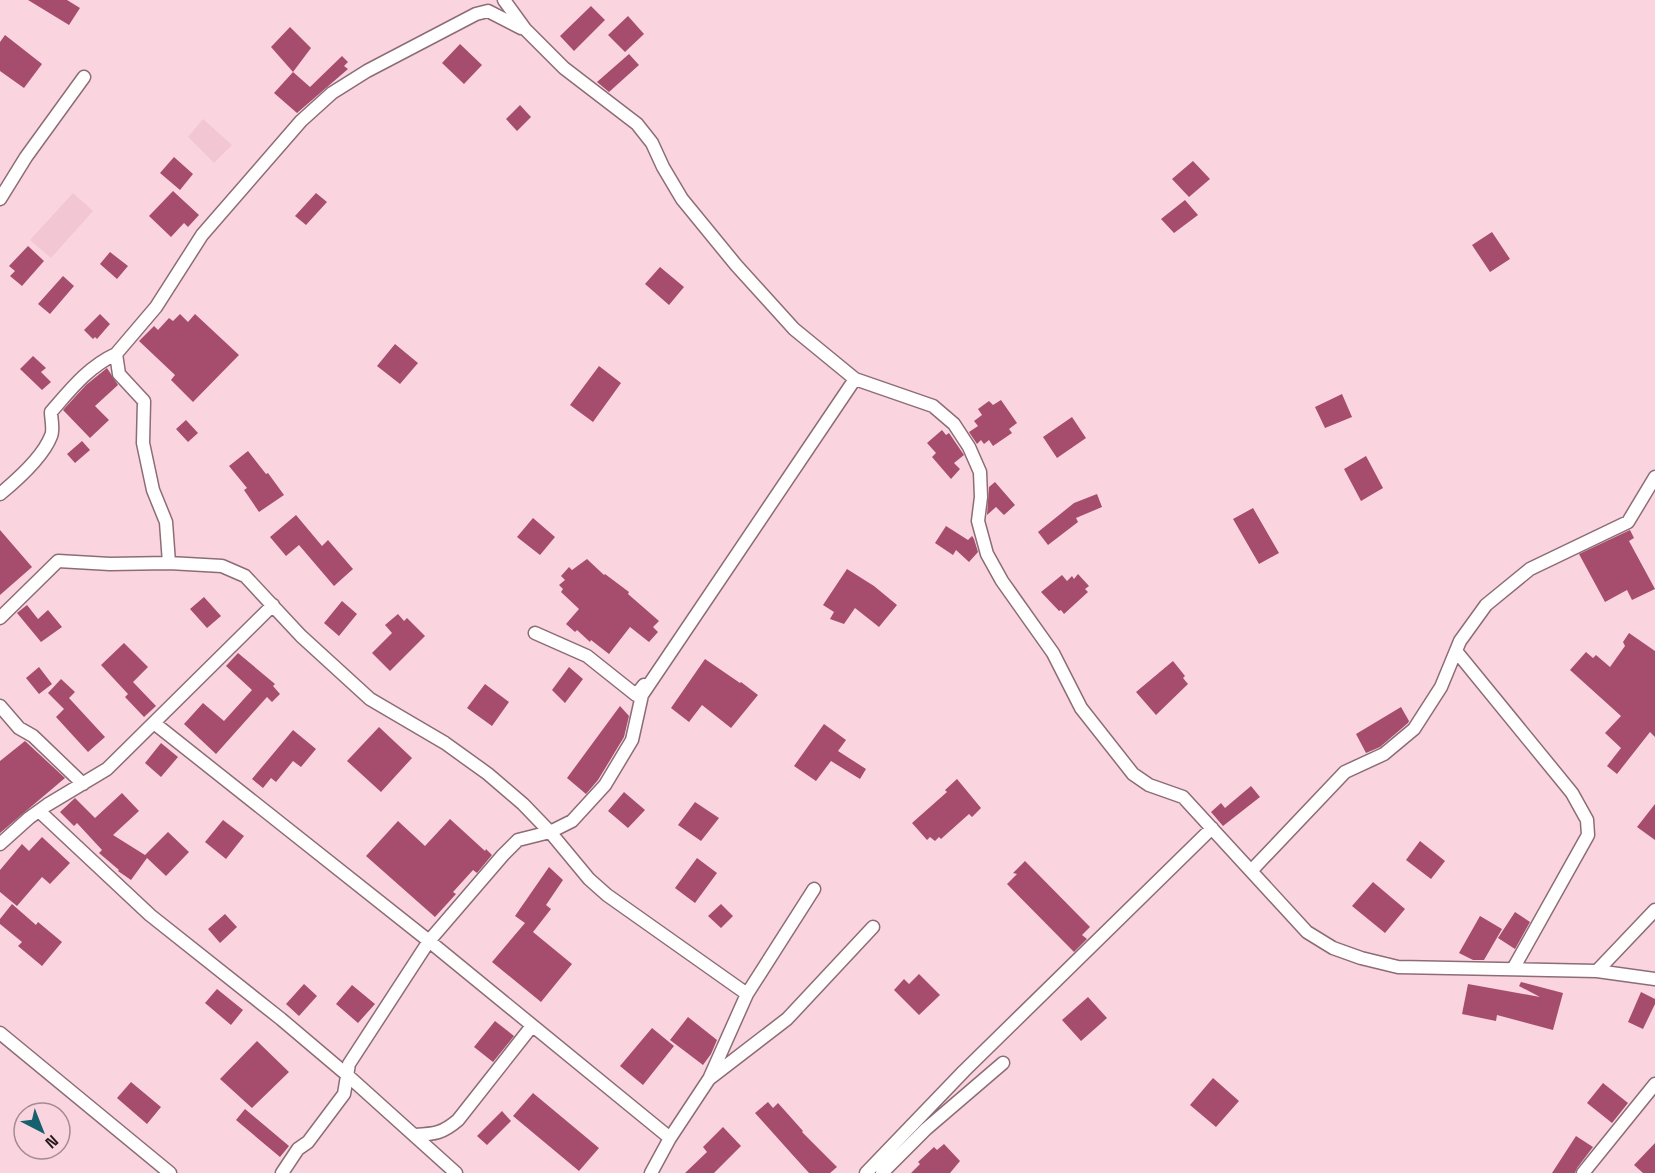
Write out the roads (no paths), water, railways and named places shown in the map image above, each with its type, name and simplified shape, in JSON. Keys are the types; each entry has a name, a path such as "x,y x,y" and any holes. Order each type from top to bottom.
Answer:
{"street":[{"path":"504,0 525,29 564,68 637,124 652,143 682,199 736,265 794,329 855,379 933,406 954,424 969,447 980,472 981,497 978,521 987,554 1002,581 1053,653 1081,708 1132,774 1149,785 1183,796 1307,932 1333,948 1398,967 1597,971 1655,979"},
{"path":"0,494 16,481 33,462 52,435 51,412 88,371 100,361 116,354 156,307 201,235 301,121 332,93 367,70 476,14 488,11 525,29"},
{"path":"0,199 26,157 84,77"},
{"path":"116,354 119,374 144,401 142,443 153,490 166,522 169,563"},
{"path":"282,1173 298,1149 308,1142 344,1094 349,1064 429,941 518,840 550,832 572,821 605,785 632,740 642,695 855,379"},
{"path":"1251,871 1345,772 1384,754 1414,729 1441,687 1460,641 1486,605 1530,569 1628,522 1655,477"},
{"path":"0,618 57,561 222,566 245,576 301,636 370,699 444,743 488,774 524,804 589,879 607,895 747,994"},
{"path":"0,844 39,811 107,769 273,605"},
{"path":"535,633 587,656 636,695 678,641"},
{"path":"1456,651 1572,793 1587,820 1588,835 1513,969"},
{"path":"0,706 19,728 33,736 82,784"},
{"path":"154,723 429,941 670,1138"},
{"path":"39,811 150,915 346,1074 456,1173"},
{"path":"868,1172 964,1071 1212,828"},
{"path":"651,1173 670,1138 709,1079 747,994 814,890"},
{"path":"1597,971 1655,910"},
{"path":"709,1079 788,1019 873,927"},
{"path":"415,1135 434,1134 447,1130 458,1120 532,1026"},
{"path":"0,1033 170,1173"},
{"path":"885,1172 926,1130 1003,1063"},
{"path":"1583,1173 1655,1084"}]}
